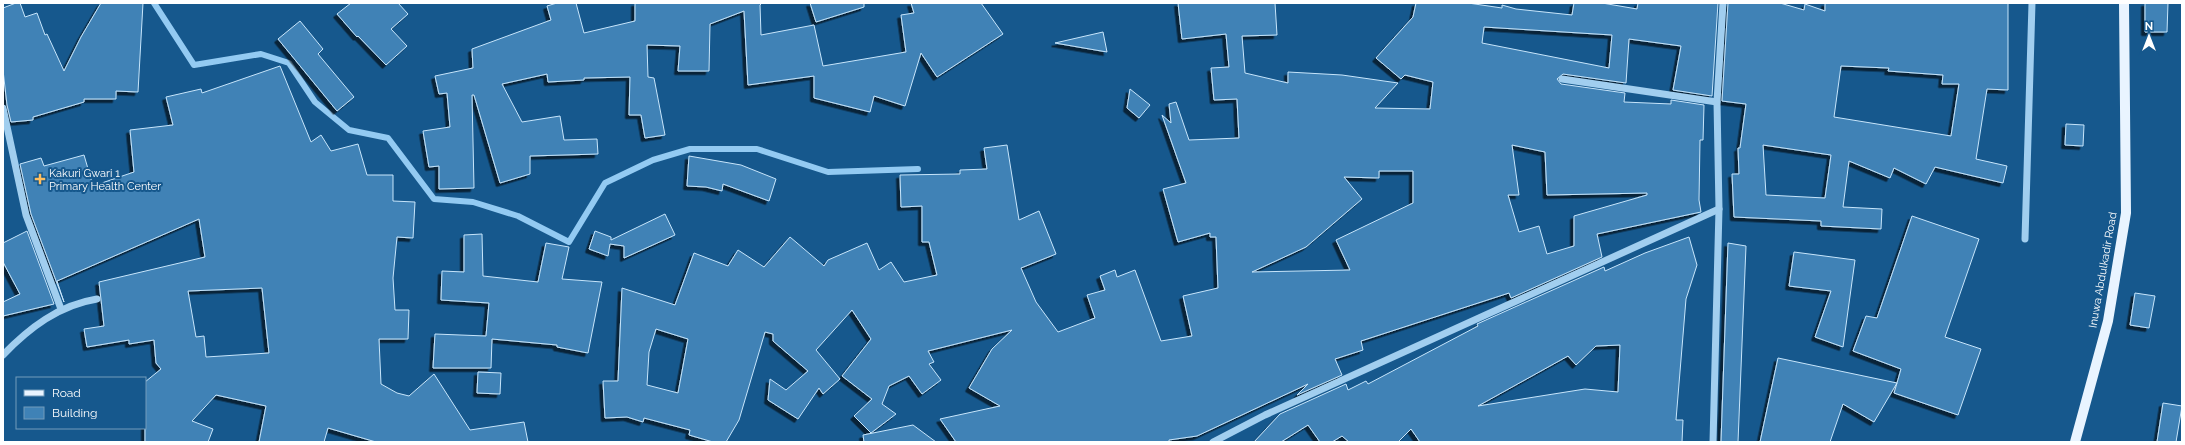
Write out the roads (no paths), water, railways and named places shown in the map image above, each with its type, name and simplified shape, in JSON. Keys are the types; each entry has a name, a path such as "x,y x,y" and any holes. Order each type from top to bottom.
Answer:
{"main road":[{"name":"Inuwa Abdulkadir Road","path":"2075,442 2108,321 2126,213 2124,3"}],"street":[{"path":"1713,442 1719,209 1717,102 1723,3"},
{"path":"2025,239 2032,3"},
{"path":"1562,79 1717,102"},
{"path":"3,108 26,215 61,309"},
{"path":"1214,442 1265,415 1719,209"},
{"path":"3,355 19,339 61,309 78,302 97,299"}],"waterway":[{"path":"154,3 194,65 261,54 289,63 315,102 349,130 388,138 434,199 473,202 518,216 569,242 605,183 653,160 690,149 757,149 828,172 918,169"}],"place":[{"name":"Kakuri Gwari 1 Primary Health Center","path":"40,179"}]}
